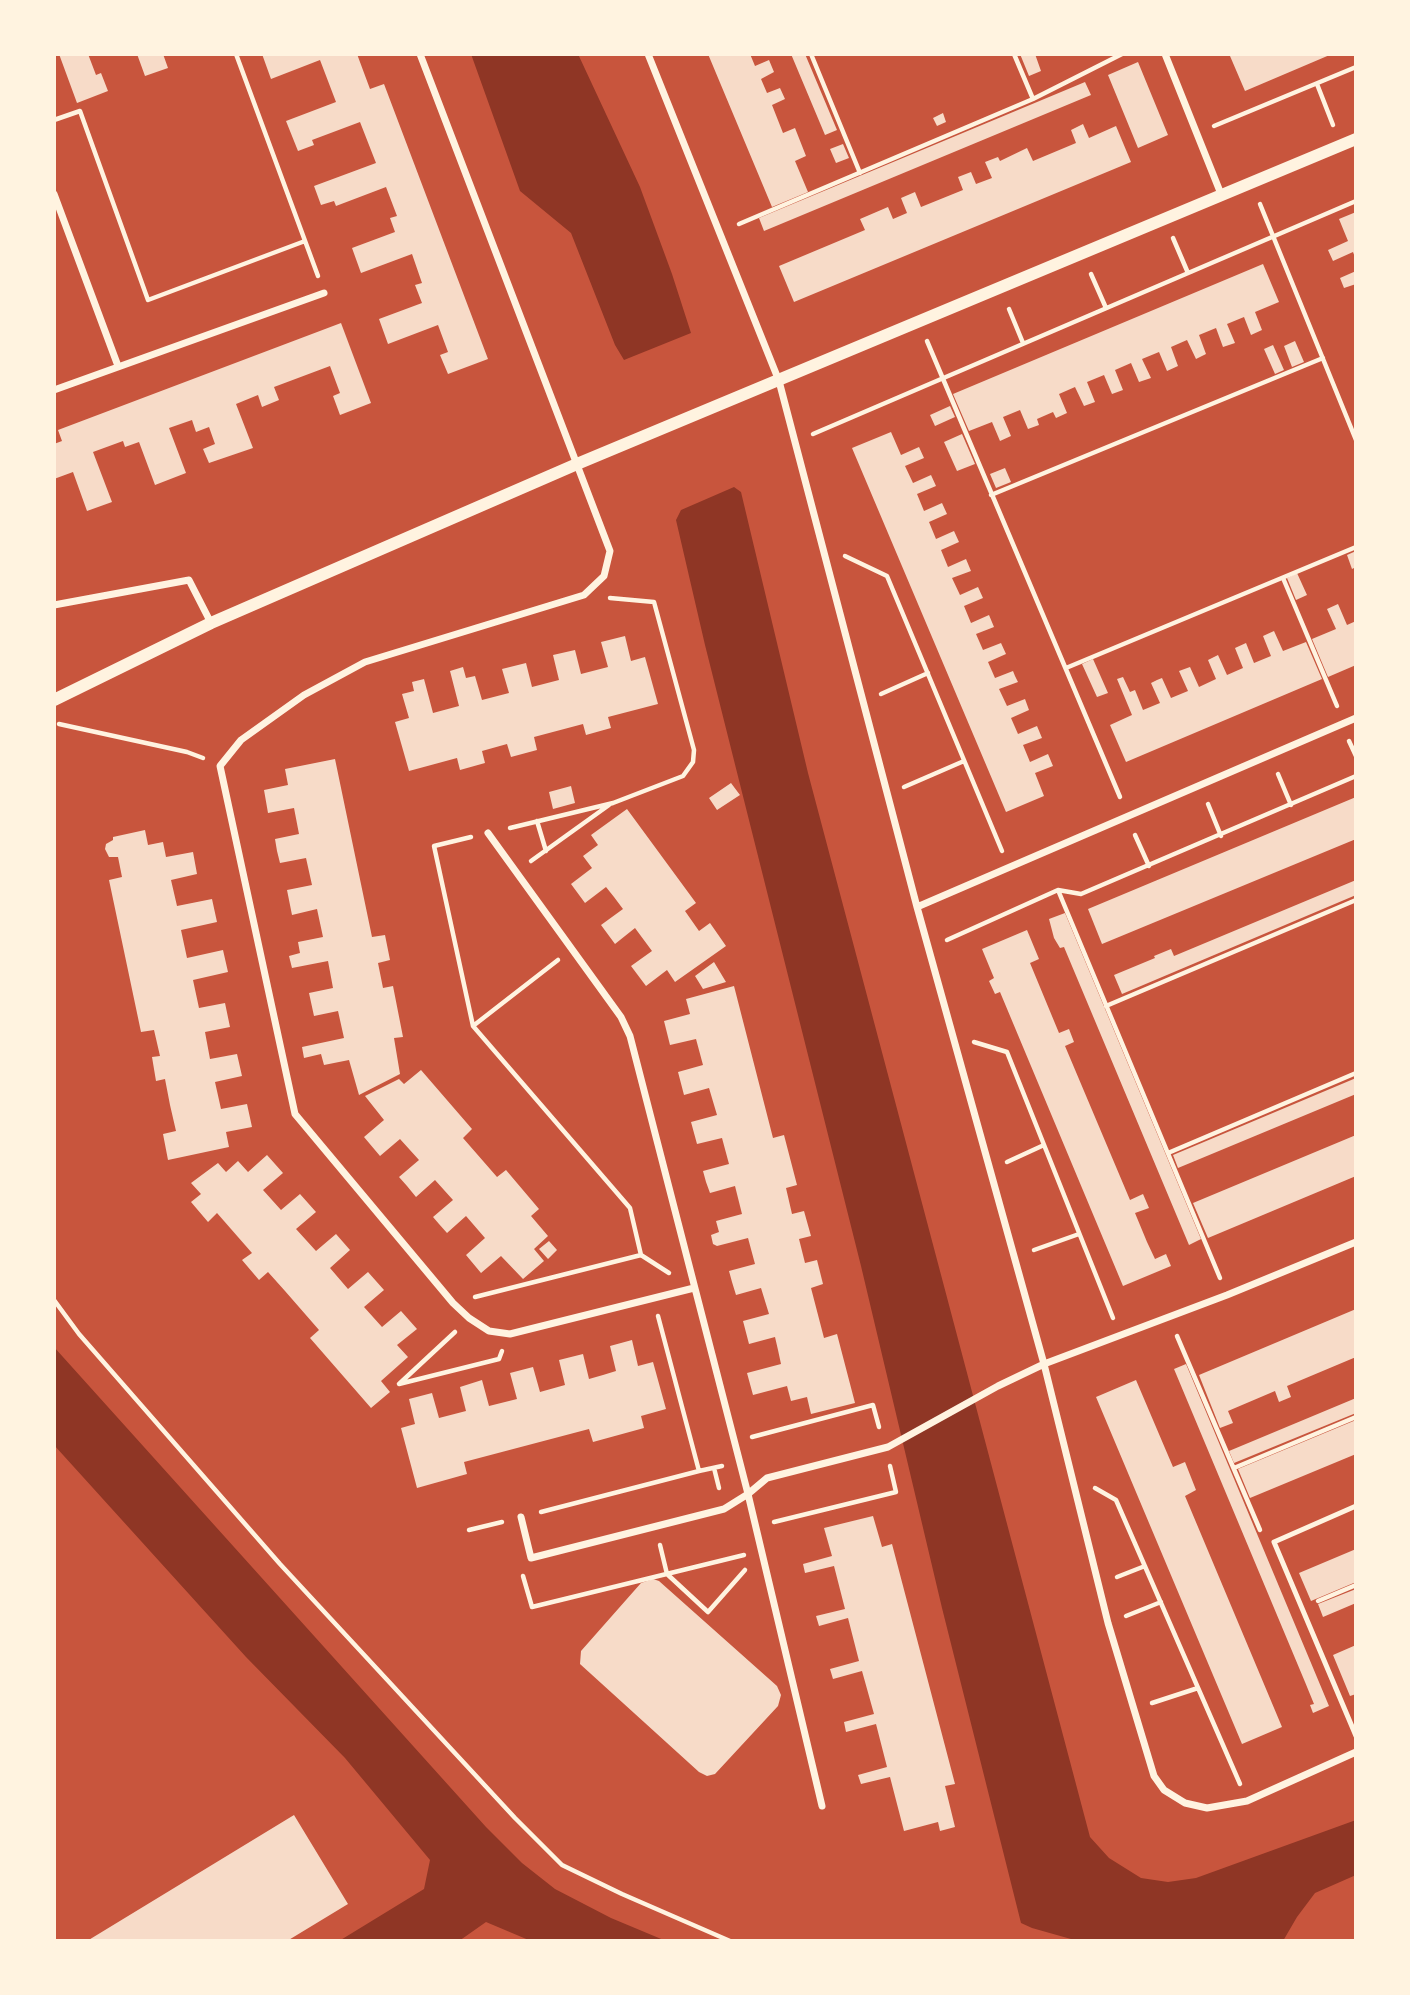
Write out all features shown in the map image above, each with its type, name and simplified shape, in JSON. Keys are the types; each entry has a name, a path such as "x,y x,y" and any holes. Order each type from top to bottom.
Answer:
{"street":[{"path":"420,54 610,551 604,576 584,595 365,662 304,695 240,740 220,766 296,1114 453,1303 489,1331 510,1334 694,1288"},
{"path":"649,54 779,381 917,907 1044,1364 1108,1623 1154,1776 1164,1790 1185,1803 1207,1808 1247,1801 1356,1752"},
{"path":"1165,54 1221,194"},
{"path":"54,700 211,623 577,464 1356,139"},
{"path":"54,194 118,366"},
{"path":"54,390 324,293"},
{"path":"54,605 189,580 211,623"},
{"path":"917,907 1356,718"},
{"path":"488,833 621,1017 629,1036 740,1461 822,1806"},
{"path":"521,1517 531,1558 724,1509 767,1478 888,1447 998,1386 1044,1364 1227,1295 1356,1242"}],"lane":[{"path":"1356,1506 1274,1542 1356,1736"}],"path":[{"path":"236,54 324,293"},
{"path":"811,54 860,173"},
{"path":"1014,54 1033,99"},
{"path":"719,232 1033,99 1122,54"},
{"path":"1197,134 1356,67"},
{"path":"1317,84 1341,146"},
{"path":"54,120 80,111 148,300 305,242"},
{"path":"1252,183 1356,440"},
{"path":"794,442 1356,201"},
{"path":"1165,219 1188,273"},
{"path":"1083,254 1106,308"},
{"path":"1000,289 1023,344"},
{"path":"919,323 1149,866"},
{"path":"991,495 1323,358"},
{"path":"822,545 887,576 1009,868"},
{"path":"1066,668 1356,547"},
{"path":"1283,578 1344,723"},
{"path":"863,702 928,673"},
{"path":"54,723 187,752 220,766"},
{"path":"1269,755 1291,805"},
{"path":"888,795 964,761"},
{"path":"929,948 1058,890 1081,894 1356,776"},
{"path":"1200,785 1221,835"},
{"path":"516,872 613,803"},
{"path":"537,821 546,851"},
{"path":"1058,890 1227,1295"},
{"path":"1106,1006 1356,900"},
{"path":"473,1026 572,949"},
{"path":"953,1036 1007,1052 1120,1335"},
{"path":"1168,1153 1356,1073"},
{"path":"990,1170 1044,1145"},
{"path":"1015,1258 1079,1234"},
{"path":"453,1303 641,1255"},
{"path":"653,1298 699,1471"},
{"path":"54,1300 79,1334 290,1574 515,1818 562,1864 622,1894 730,1941"},
{"path":"1169,1316 1262,1534 1274,1542"},
{"path":"470,1318 399,1384 499,1359 510,1334"},
{"path":"1234,1468 1356,1417"},
{"path":"469,1530 740,1461"},
{"path":"1072,1474 1116,1500 1247,1801"},
{"path":"655,1527 667,1574 708,1612 762,1551"},
{"path":"531,1558 523,1576 532,1607 762,1551"},
{"path":"1099,1584 1145,1566"},
{"path":"1301,1608 1356,1585"},
{"path":"1108,1623 1161,1602"},
{"path":"1135,1709 1198,1688"}],"shaded area":[{"path":"471,54 578,54 640,187 691,333 624,360 615,345 571,233 520,191"},
{"path":"734,487 741,492 808,773 1090,1837 1109,1858 1141,1878 1168,1882 1196,1878 1356,1820 1356,1875 1315,1893 1283,1941 1078,1941 1021,1923 676,520 681,510"},
{"path":"54,1347 486,1827 522,1863 555,1889 611,1918 666,1941 531,1941 486,1922 459,1941 339,1941 424,1889 430,1860 345,1758 246,1657 54,1445"}],"building":[{"path":"59,54 88,54 96,75 101,73 108,91 77,103"},
{"path":"137,54 163,54 168,68 145,76"},
{"path":"262,54 357,54 370,89 384,84 488,359 448,374 440,355 448,352 438,325 388,344 379,319 422,303 415,285 422,283 412,254 361,273 352,248 395,232 390,218 397,216 386,187 336,206 334,201 321,205 314,186 376,163 360,122 312,140 314,145 298,151 286,121 336,102 320,60 271,79"},
{"path":"708,54 750,54 755,66 769,60 774,72 761,79 767,93 780,88 785,99 772,105 783,133 795,128 806,156 795,161 808,192 772,207"},
{"path":"791,54 805,54 837,130 825,135"},
{"path":"1020,54 1035,54 1041,71 1029,76"},
{"path":"1332,54 1245,91 1230,56"},
{"path":"1138,62 1168,135 1138,148 1108,75"},
{"path":"1085,82 1091,95 764,231 759,218"},
{"path":"943,113 946,122 937,126 933,118"},
{"path":"1083,124 1089,138 1116,126 1131,162 794,302 779,266 865,230 860,219 888,207 893,219 907,213 901,198 915,192 921,207 963,190 958,177 971,172 976,184 992,178 985,162 998,157 1000,161 1027,148 1033,161 1076,143 1071,130"},
{"path":"843,144 849,158 836,163 830,149"},
{"path":"1356,212 1356,260 1353,252 1333,261 1328,250 1348,241 1339,219"},
{"path":"1263,264 1279,302 1255,312 1262,330 1251,335 1244,317 1227,324 1235,343 1223,347 1216,328 1199,335 1206,354 1196,359 1187,340 1171,347 1178,366 1167,371 1159,352 1142,359 1151,378 1139,382 1131,363 1115,370 1123,390 1112,394 1104,375 1087,382 1095,402 1084,406 1075,387 1059,394 1067,413 1056,418 1053,412 1037,419 1039,425 1028,429 1020,410 1003,417 1011,436 1000,441 992,422 969,431 953,394"},
{"path":"1356,271 1356,284 1344,288 1340,278"},
{"path":"341,323 371,403 340,415 333,396 340,393 330,366 274,387 279,400 262,407 258,395 236,404 253,448 209,463 203,449 215,444 209,427 196,432 192,420 169,428 186,473 155,485 139,442 125,447 123,441 93,452 112,502 87,511 73,472 54,479 54,444 62,441 58,430"},
{"path":"1295,341 1304,362 1292,367 1284,346"},
{"path":"1273,345 1284,370 1275,374 1264,349"},
{"path":"950,406 955,417 935,426 930,415"},
{"path":"891,432 901,455 919,447 924,458 905,466 913,483 931,475 936,486 917,494 924,511 942,503 947,514 929,522 936,539 954,531 959,542 941,550 948,567 966,559 971,571 952,578 960,595 978,587 983,598 964,606 971,623 989,615 994,627 976,634 983,650 1001,643 1006,654 988,662 995,678 1013,671 1018,682 999,689 1007,706 1025,699 1029,710 1011,718 1018,734 1037,726 1042,738 1023,745 1030,762 1048,754 1053,766 1035,773 1044,796 1006,812 852,448"},
{"path":"962,434 975,464 957,471 944,442"},
{"path":"1005,468 1011,482 996,488 990,474"},
{"path":"1356,551 1356,567 1352,569 1347,555"},
{"path":"1297,573 1307,595 1296,600 1287,578"},
{"path":"1338,604 1347,625 1356,621 1356,665 1328,677 1312,639 1336,629 1327,609"},
{"path":"1274,631 1283,651 1306,642 1322,679 1126,762 1110,725 1132,715 1117,679 1123,677 1130,692 1135,690 1143,710 1160,703 1151,683 1157,680 1162,678 1171,698 1188,691 1179,671 1190,667 1199,687 1216,679 1208,660 1218,655 1227,675 1243,668 1235,648 1246,643 1254,663 1271,656 1263,636"},
{"path":"625,636 631,661 645,657 658,704 608,717 611,728 586,735 583,724 534,737 537,750 511,757 507,744 482,751 485,763 460,770 457,758 409,771 395,722 409,718 402,694 414,691 412,682 424,679 433,713 459,706 450,671 463,667 466,678 475,676 482,700 509,693 502,669 526,663 532,687 559,680 553,655 575,650 581,674 608,667 601,642"},
{"path":"1093,659 1108,693 1097,697 1082,664"},
{"path":"335,759 372,937 385,935 390,960 378,963 383,988 393,986 403,1037 394,1038 400,1074 359,1095 349,1060 324,1065 321,1054 304,1058 302,1047 344,1038 338,1011 314,1016 309,993 333,988 328,961 292,968 289,956 300,953 298,942 323,937 317,909 292,915 287,890 312,885 306,858 280,863 277,851 275,839 299,834 294,808 268,813 264,790 288,785 285,769"},
{"path":"731,783 740,795 717,810 709,798"},
{"path":"571,786 575,803 553,809 549,792"},
{"path":"1356,797 1356,839 1102,944 1088,909"},
{"path":"627,809 696,903 685,911 699,931 710,923 726,946 675,982 667,970 646,986 631,966 652,951 635,928 615,944 601,925 623,909 606,887 585,903 571,884 592,868 583,856 598,845 591,835"},
{"path":"145,830 148,845 163,842 166,857 193,852 197,874 171,880 177,906 212,899 217,922 181,930 187,958 223,950 228,972 193,980 199,1008 225,1003 230,1027 205,1032 210,1059 237,1054 242,1076 215,1082 221,1109 247,1104 252,1127 226,1132 229,1147 168,1160 163,1134 176,1131 165,1079 156,1081 152,1057 160,1056 154,1030 141,1032 109,880 122,877 118,857 109,857 105,849 113,837"},
{"path":"1356,880 1356,895 1122,994 1114,975 1171,949 1174,956"},
{"path":"1065,913 1201,1239 1189,1245 1064,947 1060,948 1054,938 1049,919"},
{"path":"1027,930 1039,959 1030,963 1059,1033 1069,1029 1074,1042 1065,1046 1130,1200 1143,1194 1149,1208 1135,1213 1147,1242 1155,1259 1166,1254 1171,1266 1123,1286 1000,992 995,994 989,981 994,978 982,949"},
{"path":"714,962 726,982 703,989 695,976"},
{"path":"734,986 773,1138 784,1135 797,1185 786,1188 792,1214 804,1211 811,1236 799,1239 805,1263 817,1260 823,1284 811,1288 824,1338 837,1334 855,1403 811,1414 807,1397 791,1401 787,1386 753,1395 747,1373 781,1364 775,1337 749,1344 743,1321 769,1314 761,1288 736,1295 729,1271 755,1264 748,1238 717,1246 713,1244 711,1235 719,1232 716,1221 742,1214 735,1186 710,1193 703,1171 729,1164 722,1138 697,1144 691,1122 717,1115 709,1088 684,1095 678,1072 703,1065 696,1039 670,1045 664,1021 690,1014 686,999"},
{"path":"421,1070 472,1129 463,1138 497,1177 506,1170 539,1209 531,1216 548,1236 534,1249 544,1261 523,1279 501,1256 481,1273 466,1255 485,1238 466,1216 447,1233 433,1217 453,1200 435,1180 416,1197 399,1177 419,1160 400,1139 380,1156 364,1137 384,1120 365,1096 399,1079 404,1084"},
{"path":"1356,1078 1356,1094 1178,1168 1173,1155"},
{"path":"1356,1135 1356,1176 1208,1238 1193,1203"},
{"path":"267,1155 283,1173 263,1190 281,1210 300,1194 316,1212 296,1229 316,1251 336,1234 350,1250 330,1268 348,1289 368,1272 384,1290 364,1307 382,1327 401,1311 417,1329 397,1345 408,1357 381,1381 390,1392 371,1408 310,1338 319,1330 268,1272 259,1280 242,1260 252,1253 217,1213 208,1222 191,1202 201,1194 191,1183 218,1163 226,1172 238,1161 248,1172"},
{"path":"549,1241 557,1250 548,1259 539,1249"},
{"path":"1356,1309 1356,1357 1287,1386 1291,1397 1279,1402 1275,1391 1228,1411 1233,1423 1220,1428 1199,1375"},
{"path":"632,1340 638,1366 653,1362 666,1409 641,1416 644,1428 593,1442 589,1429 464,1462 467,1474 417,1488 401,1428 415,1424 409,1399 432,1393 439,1418 466,1411 460,1387 482,1380 489,1406 517,1399 510,1373 533,1367 540,1392 565,1385 559,1360 583,1354 589,1379 616,1371 610,1346"},
{"path":"1186,1364 1329,1706 1313,1713 1310,1705 1314,1704 1174,1369"},
{"path":"1136,1380 1173,1467 1185,1462 1196,1490 1185,1496 1282,1727 1242,1744 1096,1397"},
{"path":"1356,1398 1356,1413 1234,1463 1229,1451"},
{"path":"1356,1420 1356,1454 1250,1498 1238,1469"},
{"path":"873,1516 882,1547 892,1544 955,1784 945,1786 955,1827 940,1831 938,1822 904,1831 890,1777 861,1784 858,1775 887,1767 876,1724 846,1732 844,1722 874,1714 862,1671 833,1679 830,1669 859,1661 848,1618 819,1626 816,1616 845,1609 834,1566 805,1573 803,1564 832,1556 824,1528"},
{"path":"1356,1549 1356,1582 1311,1601 1299,1573"},
{"path":"653,1579 659,1581 777,1686 781,1695 778,1706 715,1774 707,1776 699,1772 580,1664 581,1651 641,1583"},
{"path":"1356,1589 1356,1603 1323,1617 1318,1604"},
{"path":"1356,1645 1356,1694 1350,1696 1333,1655"},
{"path":"294,1815 348,1904 287,1941 87,1941"}]}
